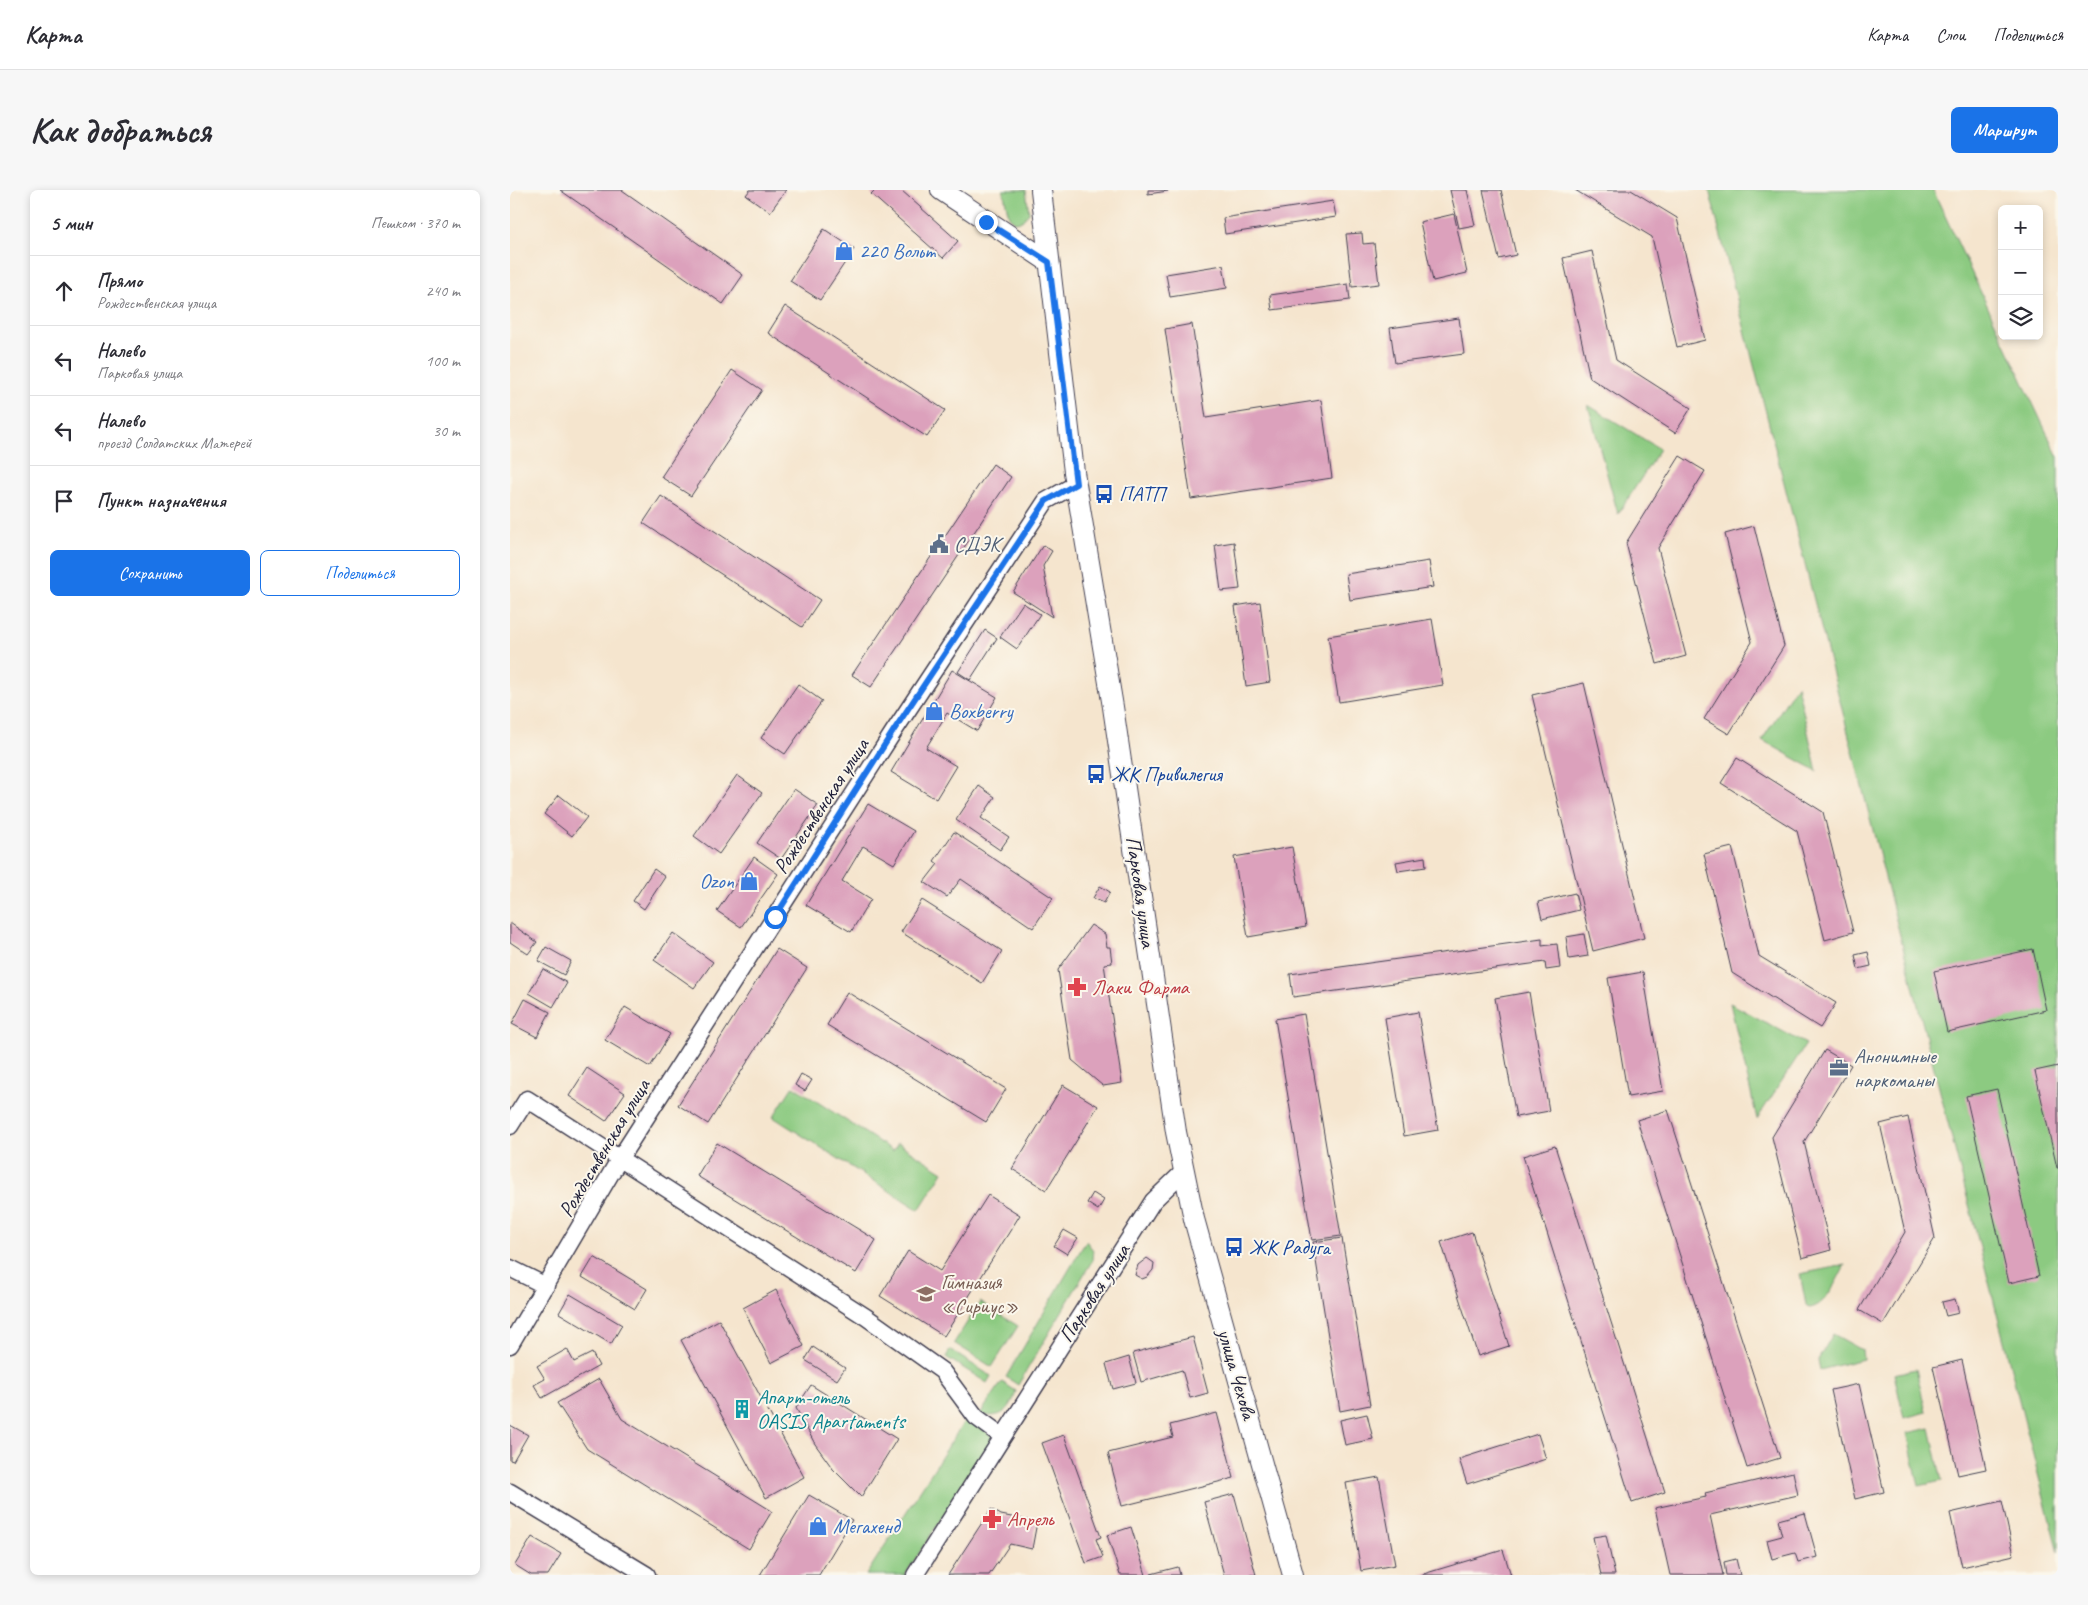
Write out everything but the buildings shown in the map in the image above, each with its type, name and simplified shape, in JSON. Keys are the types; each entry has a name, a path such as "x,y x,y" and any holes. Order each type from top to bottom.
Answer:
{"main road":[{"path":"942,190 1049,262"},
{"name":"Парковая улица","path":"1041,190 1076,484 1115,716 1183,1172"},
{"name":"улица Чехова","path":"1183,1172 1196,1228 1293,1575"}],"street":[{"name":"Рождественская улица","path":"510,1345 620,1158 894,730 1046,501 1076,484"},
{"path":"510,1126 527,1099 866,1317 942,1371 976,1417 1002,1436"},
{"name":"Парковая улица","path":"915,1575 1153,1201 1183,1172"},
{"path":"510,1268 546,1286"},
{"path":"510,1492 647,1575"}],"green space":[{"path":"1003,190 1026,190 1029,213 1022,221 1015,222 1009,217"},
{"path":"1709,190 1933,190 1998,329 1998,340 2003,340 2058,457 2058,1552"},
{"path":"1588,405 1660,449 1618,514"},
{"path":"1797,685 1817,771 1762,740"},
{"path":"1730,1003 1806,1044 1757,1119"},
{"path":"793,1086 893,1151 898,1143 943,1172 919,1210 773,1117"},
{"path":"1086,1241 1093,1250 1092,1261 1018,1385 1006,1377"},
{"path":"1845,1265 1826,1298 1821,1303 1809,1308 1806,1305 1800,1274"},
{"path":"980,1302 1018,1326 992,1367 954,1343"},
{"path":"1833,1334 1862,1350 1863,1359 1820,1370 1818,1360"},
{"path":"950,1350 991,1376 987,1383 946,1357"},
{"path":"1916,1369 1926,1412 1904,1418 1894,1374"},
{"path":"1002,1382 1016,1391 1008,1409 999,1415 987,1416 980,1414"},
{"path":"967,1417 994,1437 905,1575 866,1575"},
{"path":"1930,1428 1942,1481 1919,1486 1907,1433"}],"place":[{"name":"220 Вольт","path":"844,251"},
{"name":"ПАТП","path":"1104,494"},
{"name":"СДЭК","path":"939,544"},
{"name":"Boxberry","path":"934,711"},
{"name":"ЖК Привилегия","path":"1096,774"},
{"name":"Ozon","path":"749,881"},
{"name":"Лаки Фарма","path":"1077,987"},
{"name":"Анонимные наркоманы","path":"1839,1068"},
{"name":"ЖК Радуга","path":"1234,1247"},
{"name":"Гимназия «Сириус»","path":"926,1294"},
{"name":"Апарт-отель OASIS Apartaments","path":"742,1409"},
{"name":"Апрель","path":"992,1519"},
{"name":"Мегахенд","path":"818,1526"}],"route":[{"path":"775,917 894,730 1046,501 1076,484 1049,262 986,222"}]}
